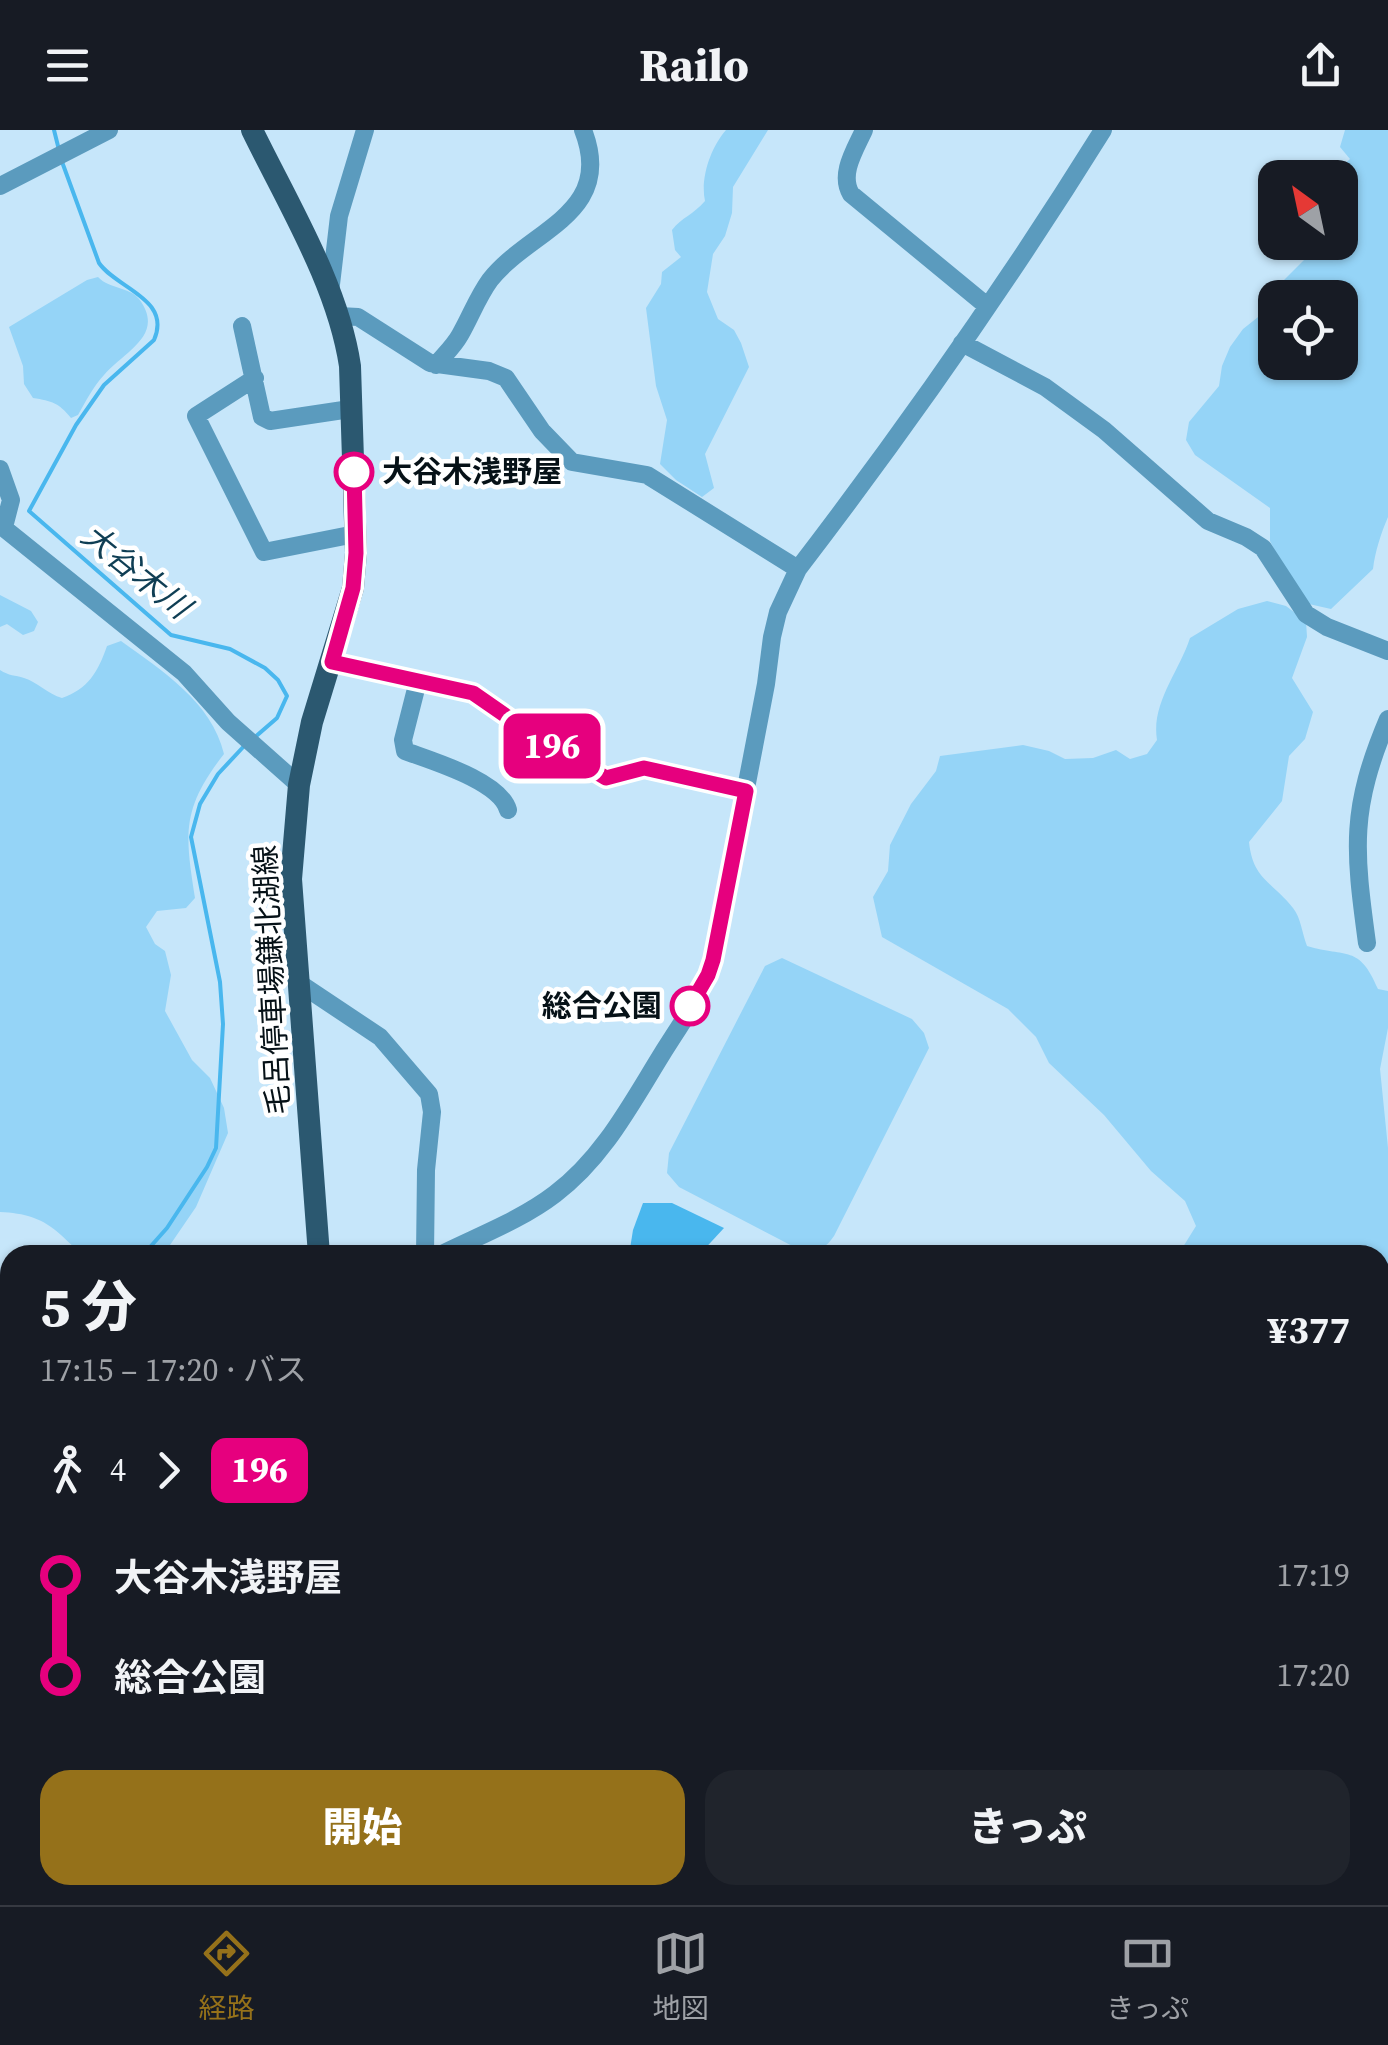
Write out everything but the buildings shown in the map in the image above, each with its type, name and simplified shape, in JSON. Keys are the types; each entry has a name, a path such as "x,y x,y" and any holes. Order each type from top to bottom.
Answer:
{"main road":[{"name":"毛呂停車場鎌北湖線","path":"252,130 330,293 350,366 353,588 312,722 299,785 291,879 317,1245"}],"street":[{"path":"0,186 109,130"},
{"path":"330,293 339,216 365,130"},
{"path":"436,365 460,336 472,306 491,279 575,208 585,190 590,168 591,154 582,130"},
{"path":"864,130 847,170 845,185 851,194 987,306"},
{"path":"459,1245 554,1196 575,1178 608,1140 708,975 746,791 772,637 778,612 798,569 962,342 1103,130"},
{"path":"339,316 358,317 436,365 490,371 506,378 542,431 572,462 648,475 798,569"},
{"path":"242,326 262,416 270,421 350,410"},
{"path":"962,342 1046,387 1104,430 1208,521 1263,548 1306,614 1326,627 1387,648"},
{"path":"255,378 196,416 264,552 355,534"},
{"path":"0,468 11,500 2,526 184,674 299,785"},
{"path":"332,662 473,693 606,778 644,768 746,791"},
{"path":"418,682 402,740 405,752 462,773 500,796 508,810"},
{"path":"1367,943 1356,853 1357,820 1370,762 1388,719"},
{"path":"296,981 380,1036 428,1094 432,1112 426,1170 426,1245"}],"shaded area":[{"path":"726,130 768,130 733,187 732,213 725,236 713,254 707,292 718,319 734,330 749,367 705,454 714,488 702,497 660,464 667,420 656,386 646,308 661,284 662,272 681,257 675,250 672,230 705,201 708,163"},
{"path":"1345,130 1388,130 1388,517 1373,569 1331,609 1309,604 1288,577 1270,541 1270,508 1195,455 1186,440 1189,422 1219,386 1230,347 1258,317 1258,380 1358,380 1358,280 1284,280 1304,260 1358,260 1358,160 1350,159 1340,147"},
{"path":"98,277 135,295 148,323 140,342 104,375 78,415 71,418 55,404 33,398 24,384 23,366 9,327"},
{"path":"0,595 31,611 38,622 34,631 23,635 7,624 0,627"},
{"path":"1267,601 1286,606 1306,621 1307,637 1292,678 1313,712 1305,739 1289,756 1282,801 1249,842 1259,872 1296,912 1307,946 1358,959 1378,989 1388,991 1388,1028 1380,1069 1388,1148 1388,1245 1184,1245 1196,1226 1185,1201 1151,1171 1104,1115 1049,1063 1036,1037 1008,1009 882,937 873,897 888,871 890,845 911,804 936,771 940,756 1023,745 1065,759 1093,758 1116,750 1130,759 1147,754 1157,740 1162,700 1190,638 1238,609"},
{"path":"121,641 183,689 208,718 224,754 193,807 188,839 195,898 186,908 157,911 146,927 155,944 165,951 171,975 165,1011 192,1060 210,1078 224,1108 228,1133 196,1207 170,1245 72,1245 40,1221 0,1212 0,670 62,698 96,672 107,646"},
{"path":"782,958 912,1019 924,1033 929,1048 834,1236 826,1245 791,1245 679,1187 667,1173 669,1153 765,966"},
{"path":"643,1203 672,1203 724,1228 708,1245 631,1245"}],"waterway":[{"name":"大谷木川","path":"54,130 59,150"},
{"name":"大谷木川","path":"61,159 99,263 149,304 158,326 154,340 104,385 76,425 29,511 171,635 230,649 265,668 278,680 287,696 277,718 254,738"},
{"name":"大谷木川","path":"152,1245 167,1228 216,1148 223,1024 220,982 191,837 200,804 218,774 246,744"}],"bus line":[{"name":"196","path":"354,472 353,588 332,662 473,693 606,778 644,768 746,791 718,942 708,975 690,1006"}],"place":[{"name":"大谷木浅野屋","path":"354,472"},
{"name":"総合公園","path":"690,1006"}]}
